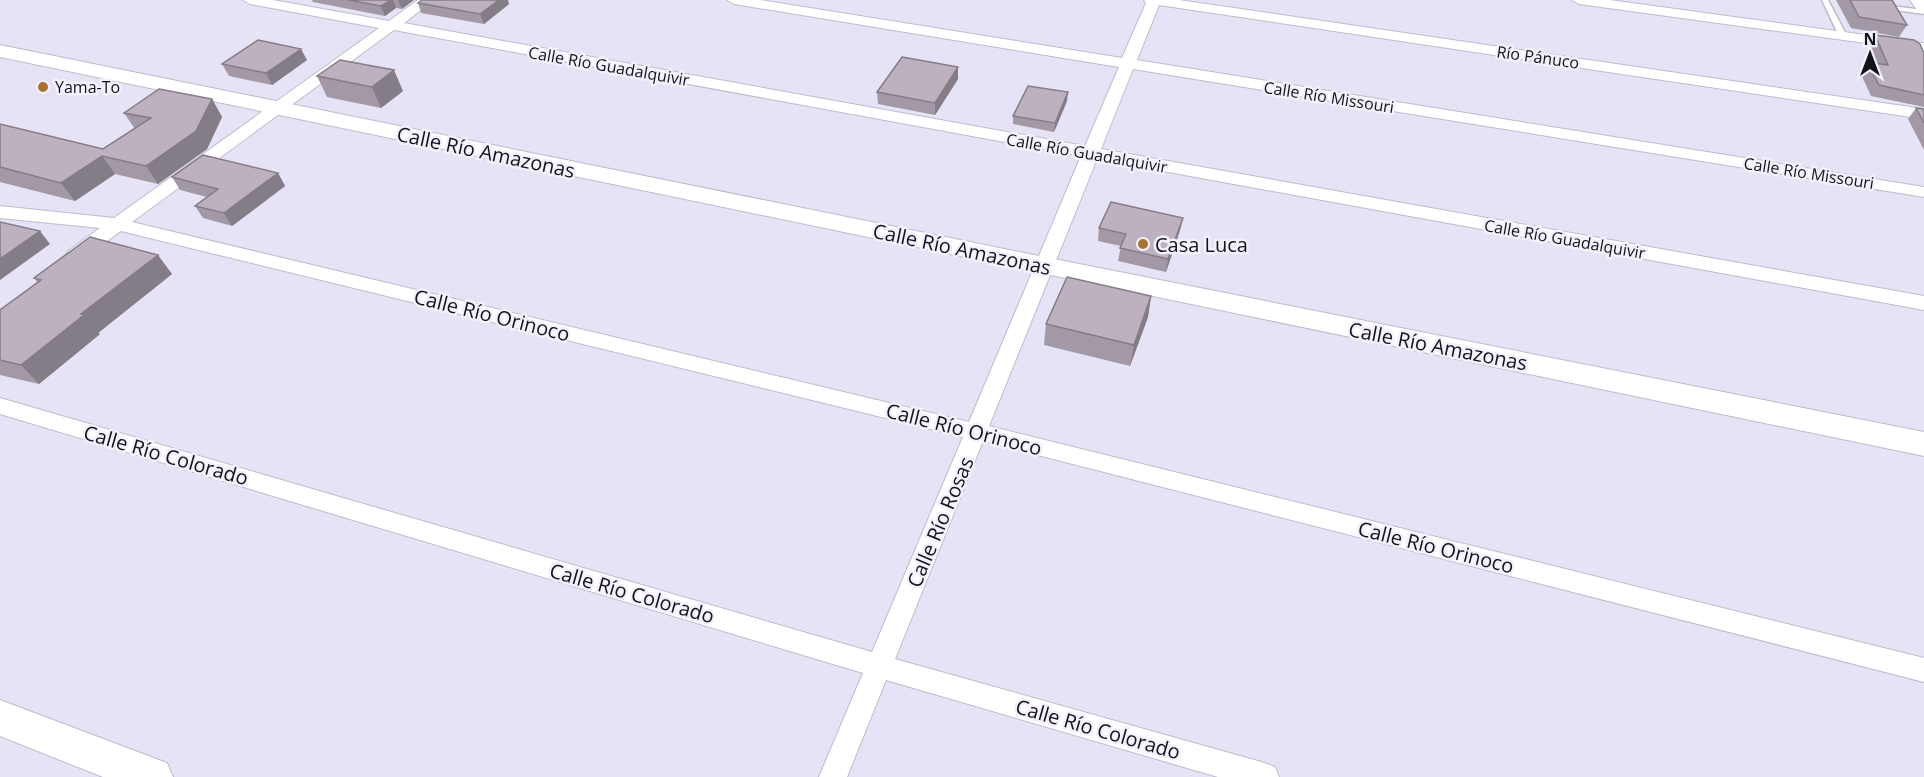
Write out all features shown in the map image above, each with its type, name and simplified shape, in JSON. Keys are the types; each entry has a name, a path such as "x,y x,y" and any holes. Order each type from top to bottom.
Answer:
{"street":[{"name":"Calle Río Guadalquivir","path":"250,0 1924,303"},
{"path":"63,265 116,224 279,109 427,0"},
{"name":"Calle Río Missouri","path":"734,0 1924,192"},
{"name":"Calle Río Rosas","path":"833,777 978,432 1153,0"},
{"name":"Río Pánuco","path":"1153,0 1924,114"},
{"path":"1579,0 1924,47"},
{"path":"1920,0 1924,6"},
{"name":"Calle Río Amazonas","path":"0,51 1924,444"},
{"name":"Calle Río Orinoco","path":"0,212 116,224 978,432 1924,670"},
{"name":"Calle Río Colorado","path":"0,406 1264,777"},
{"path":"0,718 153,777"}],"lane":[{"path":"1825,0 1843,36"},
{"path":"1825,0 1837,2"},
{"path":"1881,7 1924,12"}],"building":[{"path":"348,0 391,0 381,6"},
{"path":"422,0 499,0 480,14 418,3"},
{"path":"1850,0 1892,0 1907,25 1859,17"},
{"path":"1875,35 1914,40 1920,44 1924,53 1924,95 1879,85 1867,62 1888,65"},
{"path":"258,40 301,49 266,73 222,64"},
{"path":"902,57 958,67 935,103 877,92"},
{"path":"340,60 394,70 372,87 317,76"},
{"path":"1028,86 1068,92 1055,123 1013,116"},
{"path":"159,89 212,99 196,131 146,166 102,156 61,183 0,167 0,124 103,149 151,118 124,113"},
{"path":"1916,108 1924,109 1924,123"},
{"path":"203,155 278,173 224,213 195,206 218,189 172,177"},
{"name":"Casa Luca","path":"1111,202 1183,218 1168,259 1120,248 1126,234 1099,228"},
{"path":"0,222 40,231 0,259"},
{"path":"90,237 158,255 81,314 84,315 21,365 0,360 0,310 41,280 34,278"},
{"path":"1067,277 1151,296 1134,345 1046,324"}],"place":[{"name":"Yama-To","path":"43,87"},
{"name":"Casa Luca","path":"1143,244"}]}
